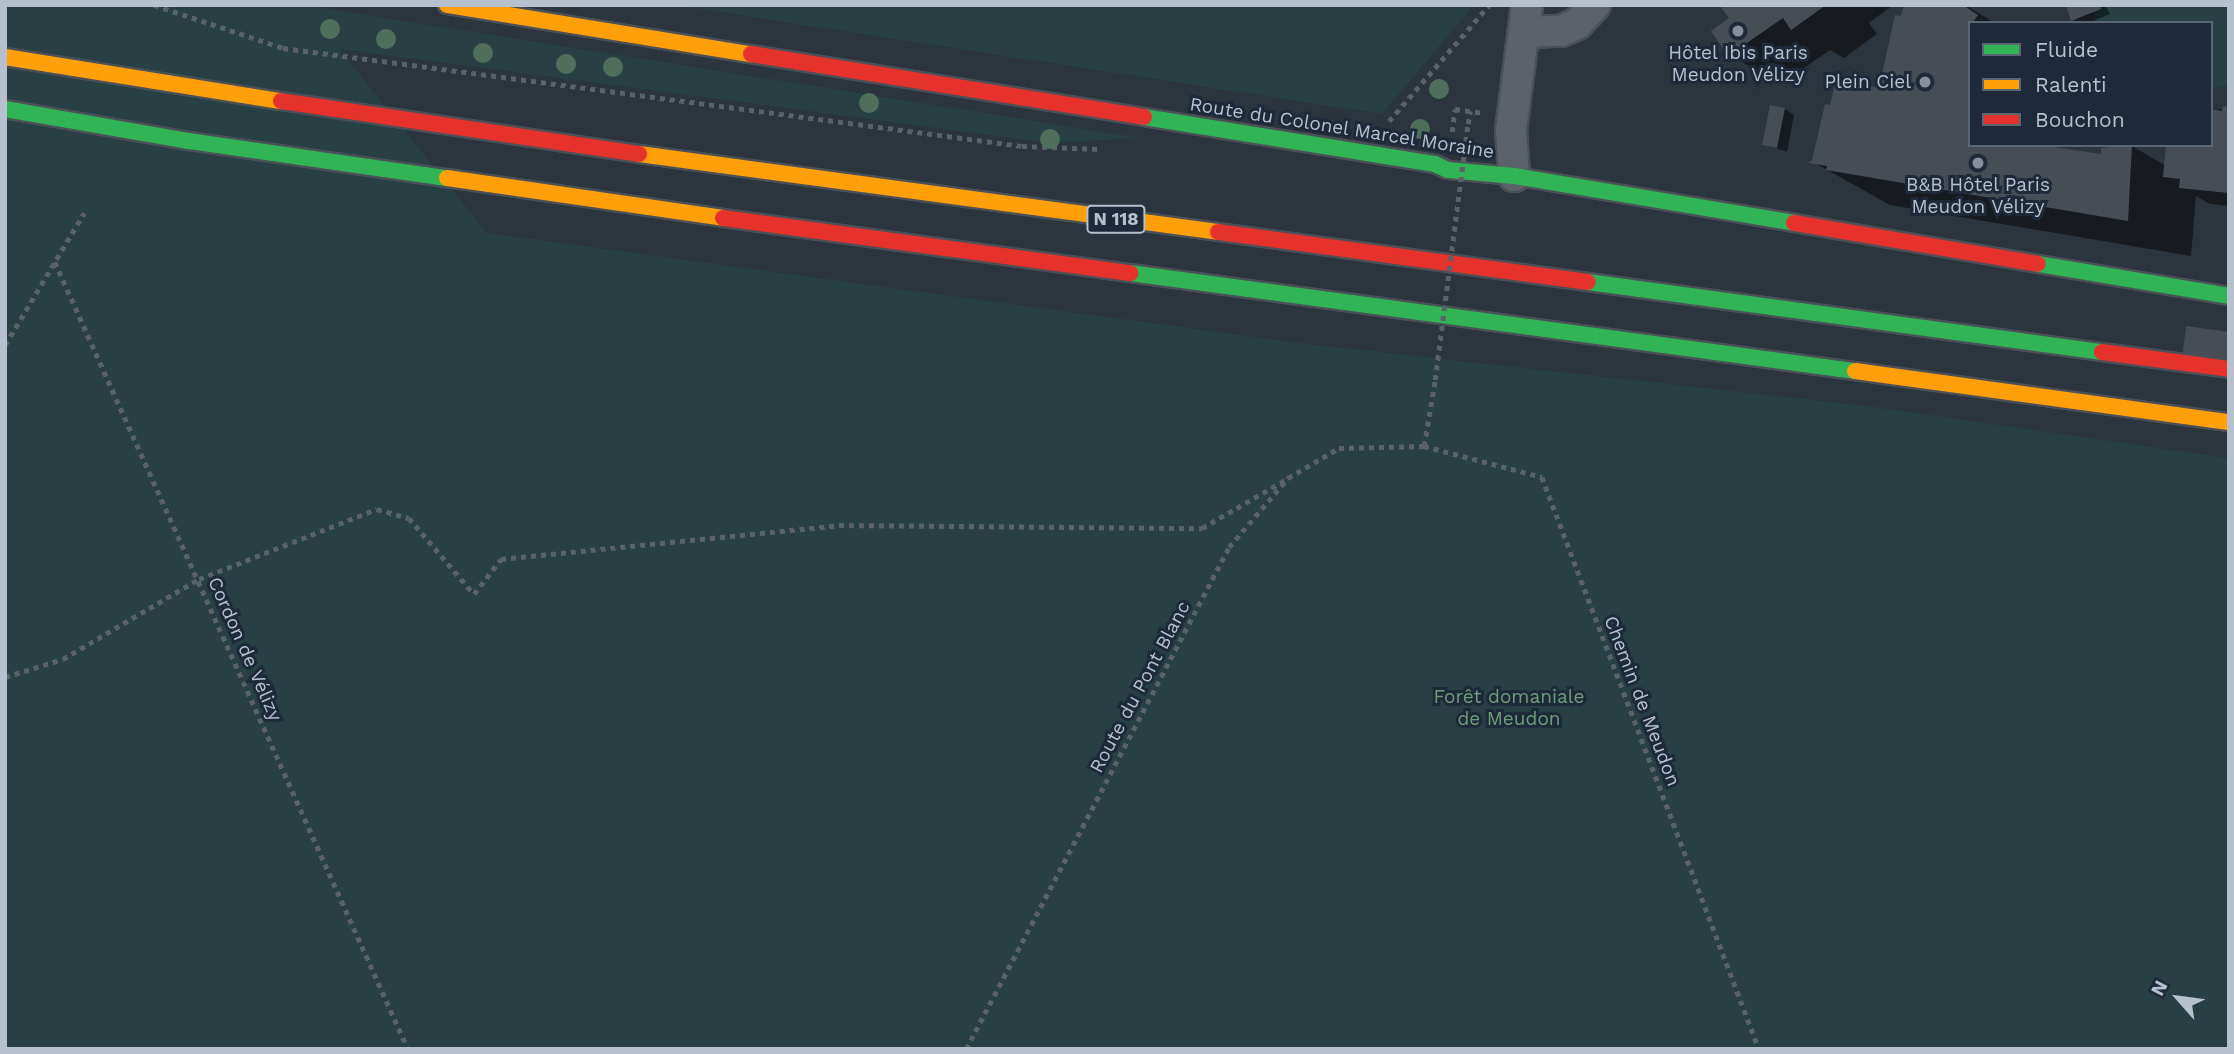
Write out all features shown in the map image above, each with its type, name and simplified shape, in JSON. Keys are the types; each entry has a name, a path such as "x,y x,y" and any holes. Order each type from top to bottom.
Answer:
{"main road":[{"name":"Route du Colonel Marcel Moraine","path":"447,5 1434,164 1454,176 1514,176 2229,296"},
{"name":"N 118","path":"5,57 683,160 2229,369"},
{"path":"5,110 189,141 640,206 2229,422"}],"street":[{"path":"1514,176 1511,130 1525,19 1561,31 1577,24 1595,5"}],"path":[{"path":"154,5 283,48 1022,146 1101,149"},
{"path":"1357,151 1383,128 1489,5"},
{"path":"1424,446 1435,380 1469,111 1455,109 1452,133"},
{"path":"5,345 84,213"},
{"name":"Cordon de Vélizy","path":"55,262 408,1049"},
{"name":"Route du Pont Blanc","path":"966,1049 1229,547 1289,478 1339,448 1424,446"},
{"name":"Chemin de Meudon","path":"1424,446 1542,477 1759,1049"},
{"path":"5,677 63,659 199,579 377,509 409,517 474,594 501,559 839,525 1202,528 1289,478"}],"green space":[{"name":"Forêt domaniale de Meudon","path":"5,5 303,5 1142,138 1051,143 339,49 487,233 1299,343 1867,406 2229,458 2229,1049 5,1049"},
{"path":"675,5 1474,5 1382,114"},
{"path":"2090,5 2229,5 2229,85 2213,89 2213,21 2096,21"}],"building":[{"name":"Hôtel Ibis Paris Meudon Vélizy","path":"1719,5 1826,5 1791,30 1783,18 1728,56 1711,31 1729,18"},
{"name":"B&B Hôtel Paris Meudon Vélizy","path":"1904,5 1963,5 1978,15 1974,21 1968,21 1968,147 2054,147 2101,154 2101,148 2132,147 2128,221 1826,170 1827,166 1808,163 1812,160 1825,104 1830,105 1837,78 1879,88 1895,15 1901,16"},
{"path":"2066,5 2100,5 2101,9 2071,21"},
{"path":"1770,105 1785,108 1777,148 1762,145"},
{"path":"2223,106 2229,107 2229,193 2179,188 2180,179 2163,177 2166,147 2213,147 2213,109 2222,111"},
{"path":"2186,326 2229,332 2229,366 2182,360"}],"traffic: fast":[{"path":"5,109 189,141 447,178"},
{"path":"1144,117 1435,164 1448,170 1514,176 1794,223"},
{"path":"2038,264 2229,296"},
{"path":"1130,273 1855,371"},
{"path":"1588,282 2102,352"}],"traffic: slow":[{"path":"447,5 751,54"},
{"path":"5,57 281,101"},
{"path":"639,154 1218,232"},
{"path":"447,178 723,218"},
{"path":"1855,371 2229,422"}],"traffic: jam":[{"path":"751,54 1144,117"},
{"path":"281,101 639,154"},
{"path":"723,218 1130,273"},
{"path":"1794,223 2038,264"},
{"path":"1218,232 1588,282"},
{"path":"2102,352 2229,369"}],"place":[{"name":"Hôtel Ibis Paris Meudon Vélizy","path":"1738,31"},
{"name":"Plein Ciel","path":"1925,82"},
{"name":"B&B Hôtel Paris Meudon Vélizy","path":"1978,163"}]}
